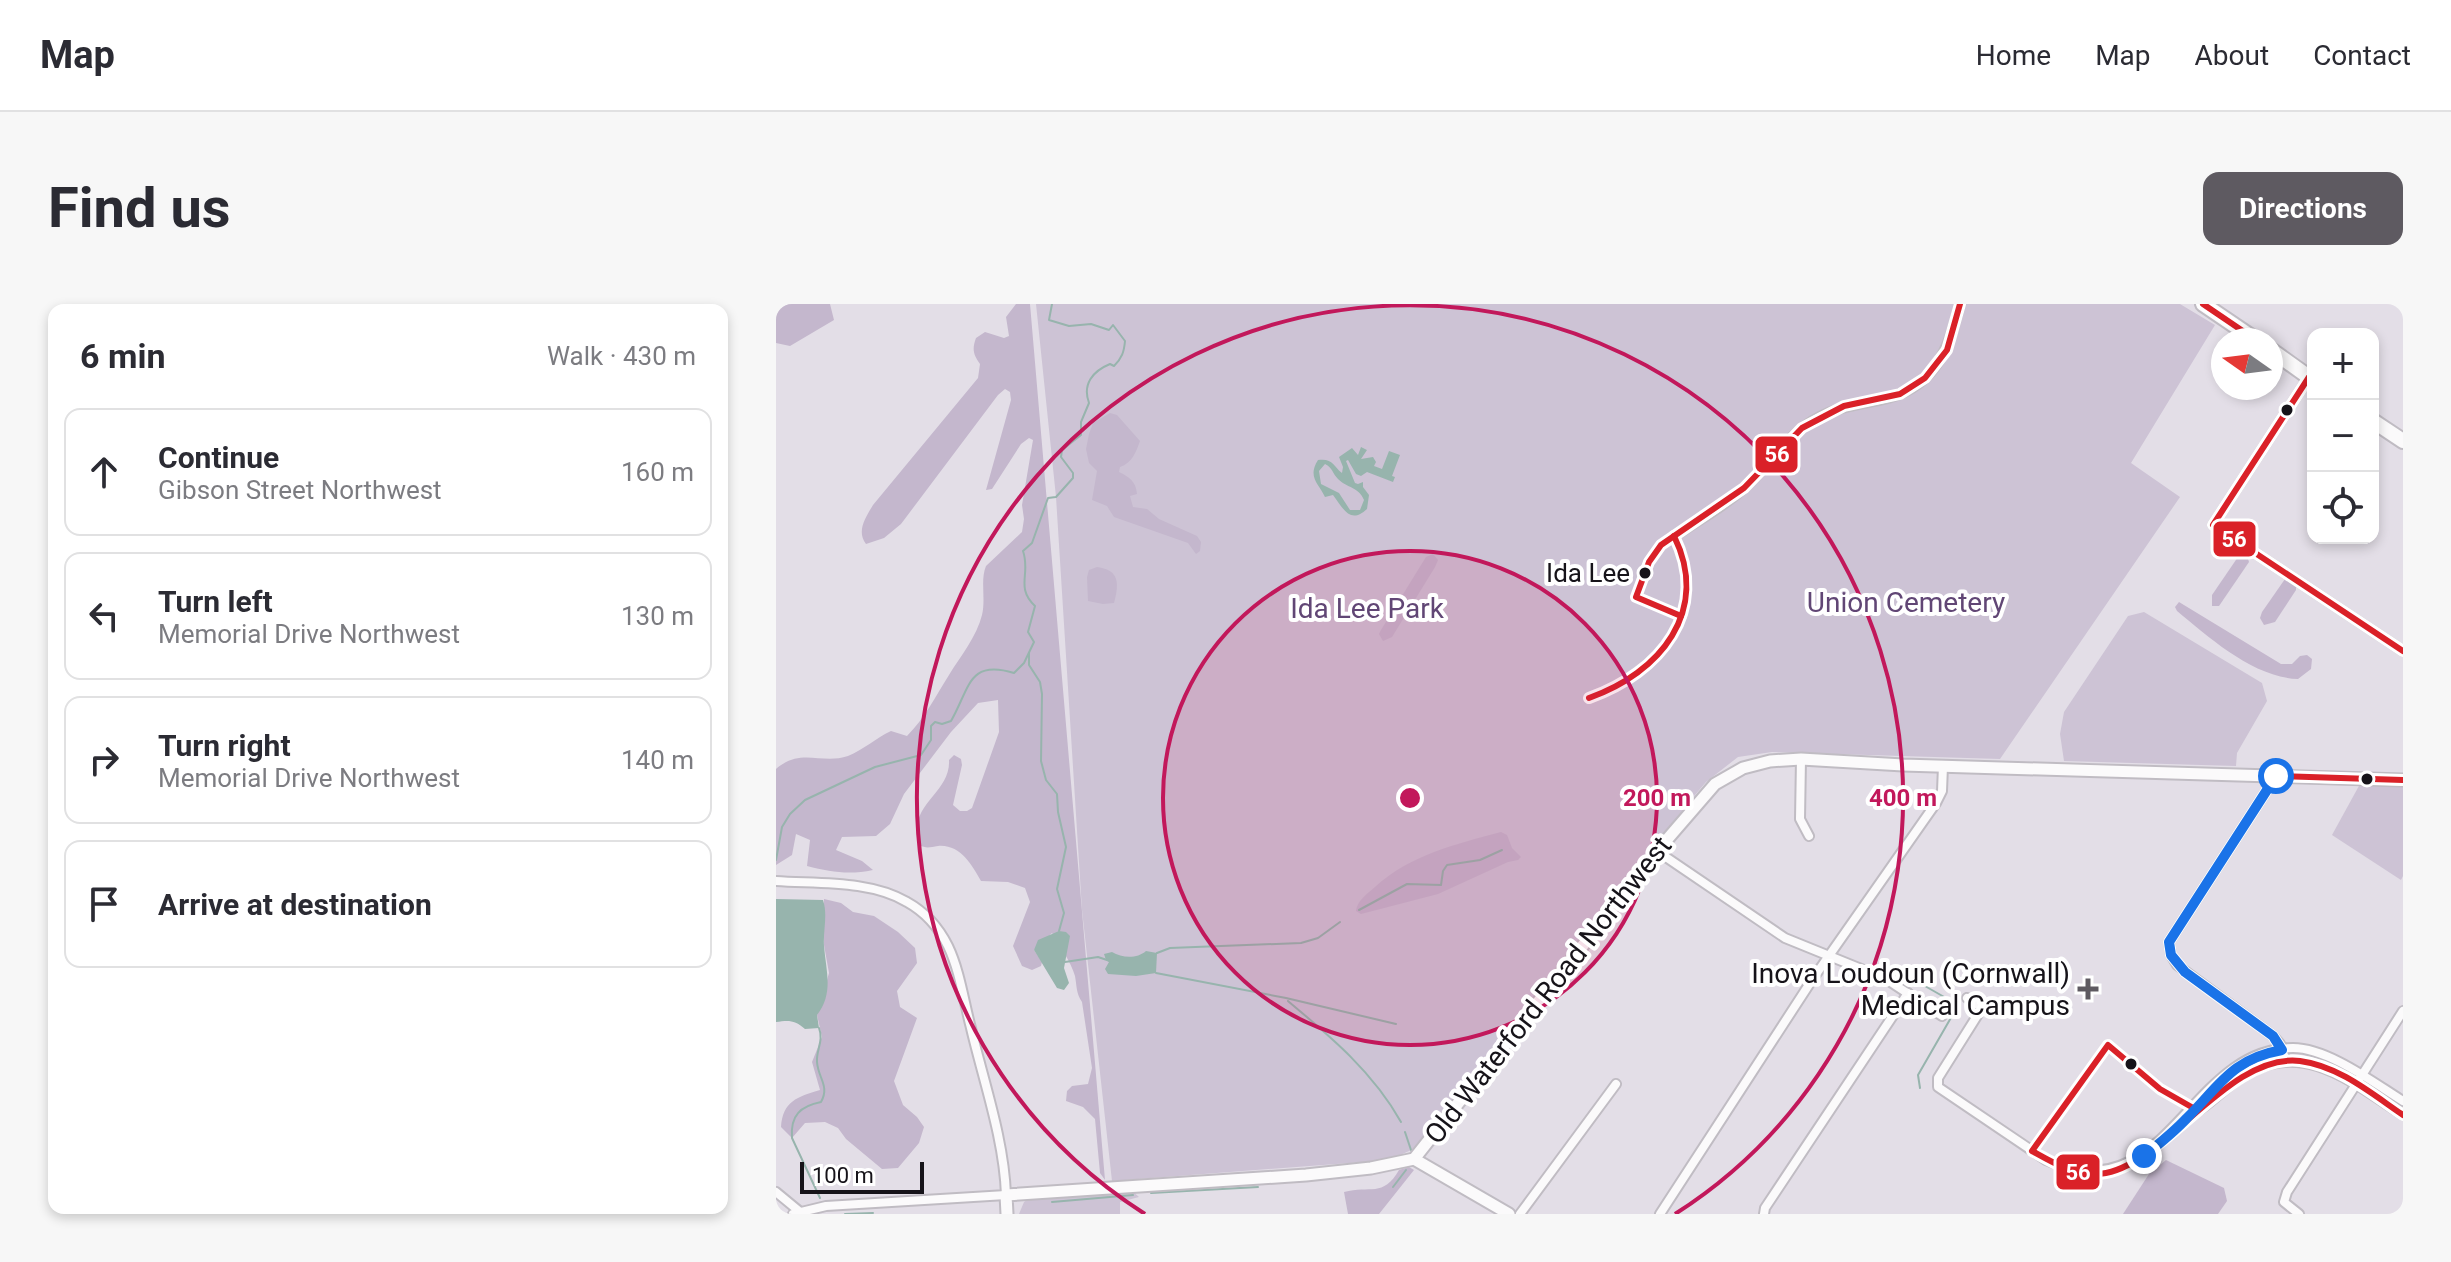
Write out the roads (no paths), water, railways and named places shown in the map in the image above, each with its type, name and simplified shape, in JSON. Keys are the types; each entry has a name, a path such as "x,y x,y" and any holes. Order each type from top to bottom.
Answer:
{"main road":[{"path":"2203,304 2238,328"},
{"path":"2283,359 2307,376"},
{"path":"2379,425 2403,441"}],"street":[{"path":"1674,536 1744,488 1814,420 1844,406 1900,394 1925,378 1947,350 1960,304"},
{"path":"2307,385 2213,525 2403,651"},
{"path":"1801,759 1800,819 1809,836"},
{"name":"Old Waterford Road Northwest","path":"796,1213 818,1207 1306,1175 1371,1168 1414,1159 1708,791 1723,778 1755,764 1801,759 2403,780"},
{"path":"1660,1214 1829,957 1940,796 1943,766"},
{"path":"2276,776 2169,942 2171,955 2185,972 2273,1036 2286,1061"},
{"path":"1657,851 1785,938 1886,979 1942,1016"},
{"path":"776,881 885,892 921,911 941,934 952,956 999,1143 1007,1214"},
{"path":"1764,1214 1817,1126 1908,993"},
{"path":"1967,998 1982,1008 1938,1078 1938,1087 2046,1160 2086,1175 2118,1171 2144,1156 2188,1117 2221,1079 2237,1066 2257,1056 2282,1050 2310,1051 2361,1075 2403,1101"},
{"path":"2299,1214 2284,1202 2287,1192 2403,1011"},
{"path":"2188,1117 2213,1102 2250,1072 2270,1064 2298,1060 2319,1066 2403,1115"},
{"path":"1520,1214 1616,1084"},
{"path":"1414,1159 1509,1214"},
{"path":"776,1192 796,1213"}],"waterway":[{"path":"776,860 782,827 805,800 875,767 921,755 931,740 931,726 935,722 942,724 951,721 972,679 987,670 1014,673 1024,663 1034,642 1028,632 1035,606 1026,593 1023,551 1032,543 1048,498 1056,497 1073,478 1073,473 1061,457 1062,450 1081,435 1081,422 1089,403 1087,390 1090,379 1104,367 1117,363 1125,341 1113,325 1109,330 1091,324 1069,326 1049,320 1052,304"},
{"path":"1029,653 1029,665 1040,682 1042,694 1041,761 1046,780 1057,794 1066,847 1057,889 1064,913 1059,931"},
{"path":"1359,910 1407,884 1441,885 1447,865 1480,860 1502,850"},
{"path":"1157,953 1170,948 1301,943 1318,938 1340,922"},
{"path":"1065,962 1098,957 1110,961"},
{"path":"1895,969 1953,1002 1956,1009 1918,1075 1920,1088"},
{"path":"1156,973 1286,998 1396,1024"},
{"path":"1288,1001 1364,1071 1401,1122"},
{"path":"819,1028 821,1037 817,1062 824,1087 823,1096 821,1102 798,1113 793,1123 792,1138 820,1198"},
{"path":"1405,1132 1411,1150"},
{"path":"1393,1187 1406,1170"},
{"path":"1151,1193 1258,1187"},
{"path":"1052,1202 1133,1195"},
{"path":"845,1214 873,1213"}],"place":[{"name":"Ida Lee","path":"1645,573"},
{"name":"Inova Loudoun (Cornwall) Medical Campus","path":"2088,989"}],"park label":[{"name":"Union Cemetery","path":"1906,602"},
{"name":"Ida Lee Park","path":"1367,608"}]}
